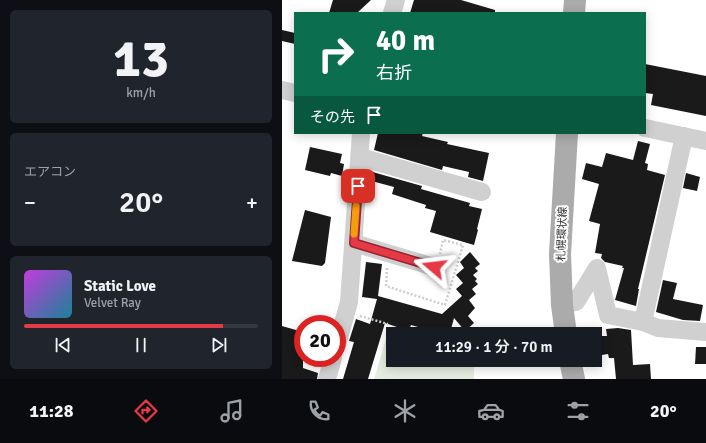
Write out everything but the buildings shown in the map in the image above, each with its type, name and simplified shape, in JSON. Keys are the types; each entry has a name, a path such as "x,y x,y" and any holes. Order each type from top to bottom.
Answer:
{"main road":[{"path":"574,12 575,0"},
{"name":"札幌環状線","path":"565,327 562,305 560,254 567,134"},
{"path":"571,367 574,379"}],"street":[{"path":"392,12 396,0"},
{"path":"282,90 294,93"},
{"path":"646,128 706,141"},
{"path":"346,315 350,302 361,134"},
{"path":"643,322 684,136"},
{"path":"360,157 482,192"},
{"path":"354,243 434,267"},
{"path":"562,305 576,302 597,268 608,315 643,322 658,328 706,332"},
{"path":"327,379 330,367"}],"path":[{"path":"354,314 388,324"}],"shaded area":[{"path":"386,339 386,367 474,367 474,379 374,379"}],"slow traffic":[{"path":"354,234 356,206"}],"route":[{"path":"358,186 354,243 434,267"}]}
